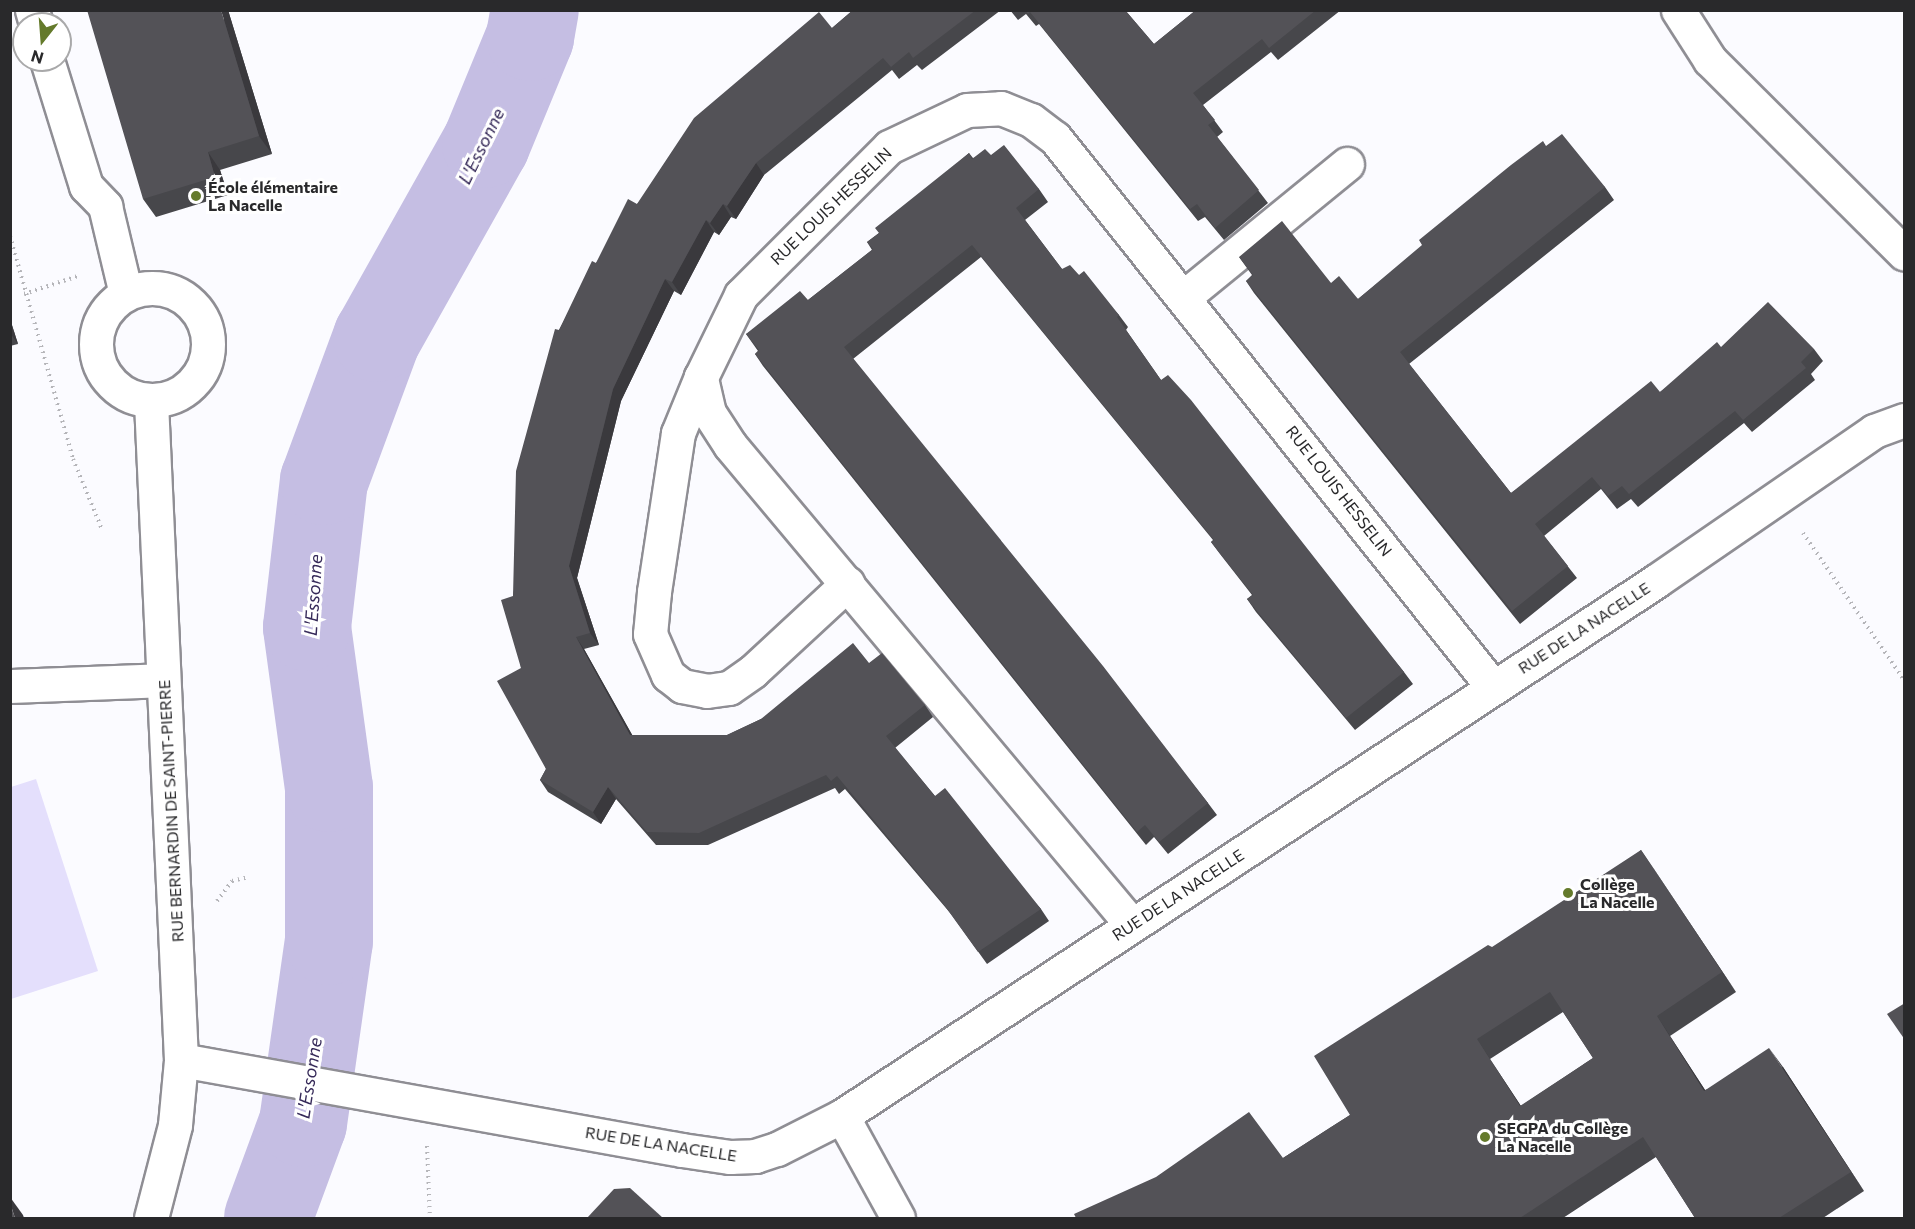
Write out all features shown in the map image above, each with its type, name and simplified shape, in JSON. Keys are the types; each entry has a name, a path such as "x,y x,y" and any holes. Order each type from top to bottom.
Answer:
{"street":[{"path":"1678,10 1710,60 1905,253"},
{"path":"51,72 86,186 105,206 126,294"},
{"name":"RUE LOUIS HESSELIN","path":"848,583 753,671 729,688 707,691 682,686 668,675 650,634 654,592 678,433 701,376 741,295 830,202 889,147 967,110 1001,108 1031,120 1055,138 1185,296 1493,687"},
{"path":"1185,296 1347,164"},
{"path":"144,288 180,295 195,307 208,340 207,360 186,389 170,398 151,401 132,398 116,389 104,374 96,357 95,338 100,320 126,294 144,288"},
{"path":"701,376 710,413 730,445 848,583 1132,925"},
{"name":"RUE BERNARDIN DE SAINT-PIERRE","path":"151,401 181,1060 176,1125 151,1218"},
{"name":"RUE DE LA NACELLE","path":"181,1060 730,1157 755,1156 777,1149 842,1116 1779,498 1874,431 1905,420"},
{"path":"10,686 163,680"},
{"path":"842,1116 898,1218"}],"path":[{"path":"10,236 24,294 54,383 73,459 101,527"},
{"path":"24,294 97,269 115,251"},
{"path":"1779,498 1905,680"},
{"path":"212,908 232,881 249,877"},
{"path":"428,1136 426,1170 430,1218"}],"shaded area":[{"path":"36,779 98,971 11,999 11,787"}],"building":[{"path":"87,10 221,10 259,136 208,152 215,177 143,199"},
{"path":"853,10 976,10 913,58 909,52 891,67 883,58 756,163 727,206 723,204 710,223 706,220 672,282 665,279 613,389 569,566 590,633 576,637 630,735 727,735 761,719 853,643 869,663 882,653 925,705 886,736 935,796 945,788 1041,909 978,952 942,902 837,776 831,781 826,775 699,833 647,832 608,787 593,812 540,780 546,769 497,681 521,668 501,600 513,596 516,471 555,329 559,330 592,261 596,263 628,199 637,204 694,118 819,12 832,28"},
{"path":"1025,10 1125,10 1154,44 1196,10 1316,10 1269,48 1262,39 1193,93 1215,120 1208,125 1259,190 1215,228 1197,204 1190,209 1030,12 1028,14"},
{"path":"1562,134 1605,187 1400,352 1511,493 1651,381 1660,392 1717,342 1721,347 1768,302 1814,349 1801,362 1806,368 1743,420 1735,411 1629,494 1622,486 1608,496 1592,477 1535,524 1568,566 1512,611 1246,281 1253,275 1239,257 1282,221 1331,283 1339,276 1358,299 1422,245 1419,240 1511,165 1543,141 1546,146"},
{"path":"1004,145 1039,189 1016,208 1062,269 1070,265 1079,275 1084,271 1119,315 1117,317 1161,380 1168,375 1191,400 1404,672 1346,718 1247,599 1253,595 1211,542 1214,540 972,245 844,347 1103,666 1208,803 1159,842 1145,825 1137,832 755,354 759,350 746,334 800,291 808,300 873,249 867,242 879,233 875,228 969,153 972,159 985,149 991,155"},
{"path":"1641,850 1722,972 1657,1016 1704,1091 1769,1048 1851,1172 1779,1218 1695,1218 1643,1137 1520,1218 1076,1218 1074,1214 1156,1177 1249,1112 1283,1158 1350,1115 1314,1056 1488,945 1492,947","holes":["1550,992 1593,1058 1520,1106 1477,1039"]},
{"path":"1905,1003 1905,1040 1887,1014"},
{"path":"630,1188 663,1218 587,1218 614,1189"},
{"path":"10,1203 15,1218 10,1218"}],"waterway":[{"name":"L'Essonne","path":"268,1218 303,1123 329,941 329,788 307,627 324,481 377,338 486,144 530,37 535,10"}],"place":[{"name":"École élémentaire La Nacelle","path":"196,196"},
{"name":"Collège La Nacelle","path":"1568,893"},
{"name":"SEGPA du Collège La Nacelle","path":"1485,1137"}]}
